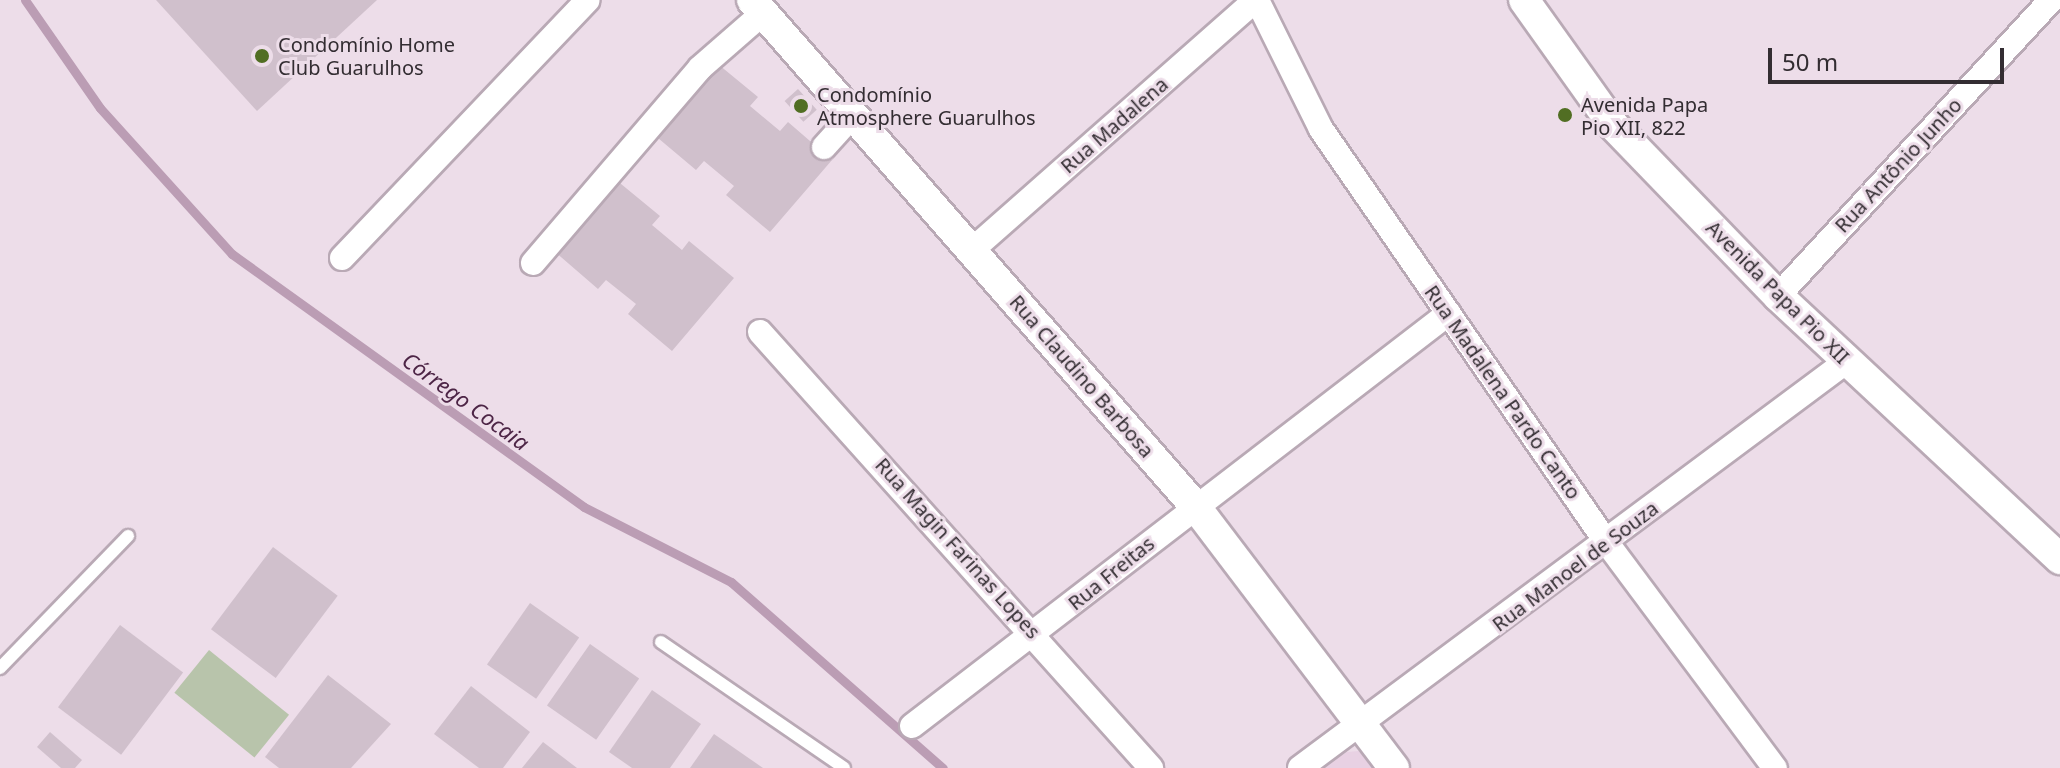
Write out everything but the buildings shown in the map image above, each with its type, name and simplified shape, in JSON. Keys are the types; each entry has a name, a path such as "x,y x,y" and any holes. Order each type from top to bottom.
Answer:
{"street":[{"path":"342,258 588,0"},
{"name":"Rua Madalena","path":"972,250 1256,0"},
{"name":"Rua Madalena Pardo Canto","path":"1256,0 1321,129 1607,543 1775,768"},
{"name":"Avenida Papa Pio XII","path":"1524,0 1613,125 1778,296 2054,545"},
{"name":"Rua Antônio Junho","path":"1778,296 2051,0"},
{"path":"533,263 757,6"},
{"name":"Rua Claudino Barbosa","path":"757,6 1195,506 1394,768"},
{"path":"824,147 853,115"},
{"name":"Rua Freitas","path":"912,726 1037,633 1195,506 1449,313"},
{"name":"Rua Magin Farinas Lopes","path":"760,332 1037,633 1151,768"},
{"name":"Rua Manoel de Souza","path":"1300,768 1607,543 1847,361"}],"lane":[{"path":"0,668 128,536"},
{"path":"661,642 844,768"}],"shaded area":[{"path":"1359,751 1377,768 1322,768 1347,752"}],"green space":[{"path":"209,650 289,715 254,758 174,693"}],"waterway":[{"name":"Córrego Cocaia","path":"25,0 100,108 232,254 584,507 731,582 943,768"}],"place":[{"name":"Condomínio Home Club Guarulhos","path":"262,56"},
{"name":"Condomínio Atmosphere Guarulhos","path":"801,106"},
{"name":"Avenida Papa Pio XII, 822","path":"1565,115"}]}
